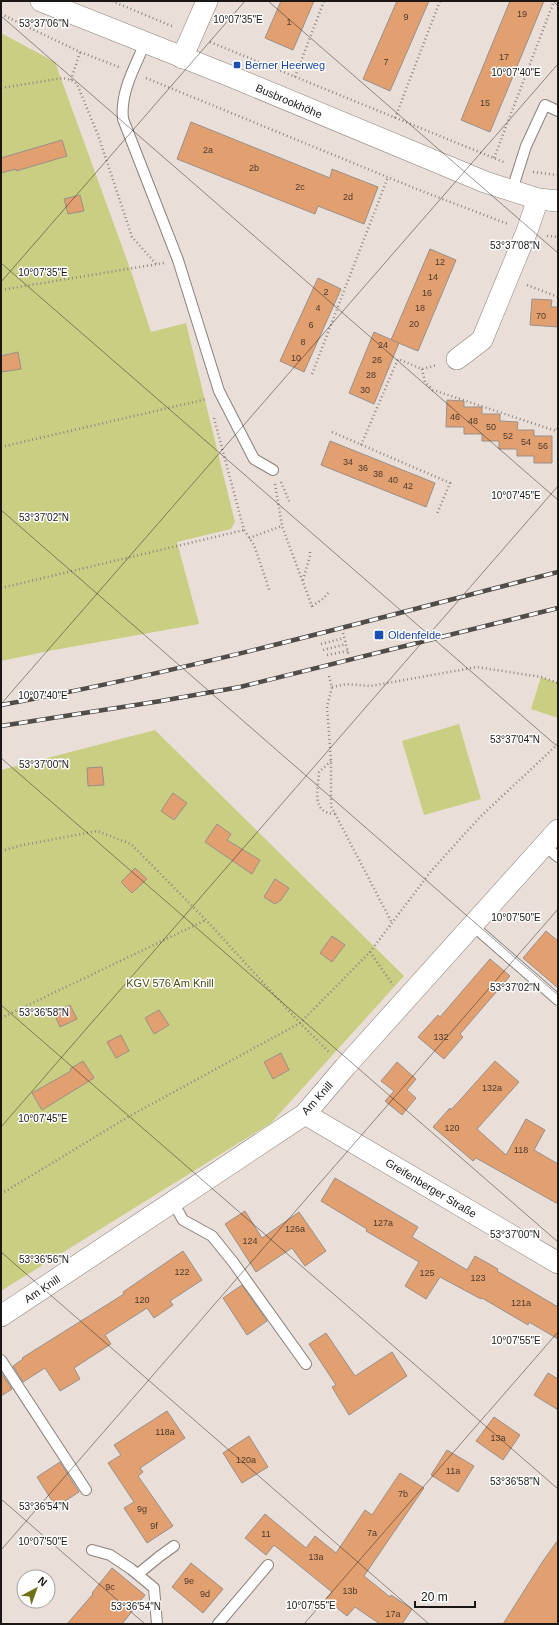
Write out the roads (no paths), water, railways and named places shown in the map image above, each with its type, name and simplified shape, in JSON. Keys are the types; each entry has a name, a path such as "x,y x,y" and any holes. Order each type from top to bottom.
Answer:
{"street":[{"name":"Busbrookhöhe","path":"41,1 230,76 485,182 553,200 526,231 482,340 457,359"},
{"path":"182,58 207,1"},
{"name":"Am Knill","path":"1,1316 305,1114 472,925 551,851 558,830"},
{"name":"Greifenberger Straße","path":"305,1114 558,1263"}],"lane":[{"path":"145,43 124,93 122,108 123,119 178,260 219,391 254,459 273,470"},
{"path":"512,190 526,146 545,105 558,111"},
{"path":"472,925 558,1000"},
{"path":"173,1202 183,1220 212,1236 233,1262 306,1364"},
{"path":"1,1360 86,1490"},
{"path":"138,1574 174,1546"},
{"path":"92,1550 110,1555 138,1574 154,1588 157,1624"},
{"path":"218,1624 268,1565"}],"railway":[{"path":"1,705 211,660 350,626 558,572"},
{"path":"1,726 240,687 558,608"}],"place":[{"name":"Berner Heerweg","path":"237,65"},
{"name":"Oldenfelde","path":"379,635"}],"park label":[{"name":"KGV 576 Am Knill","path":"170,983"}]}
